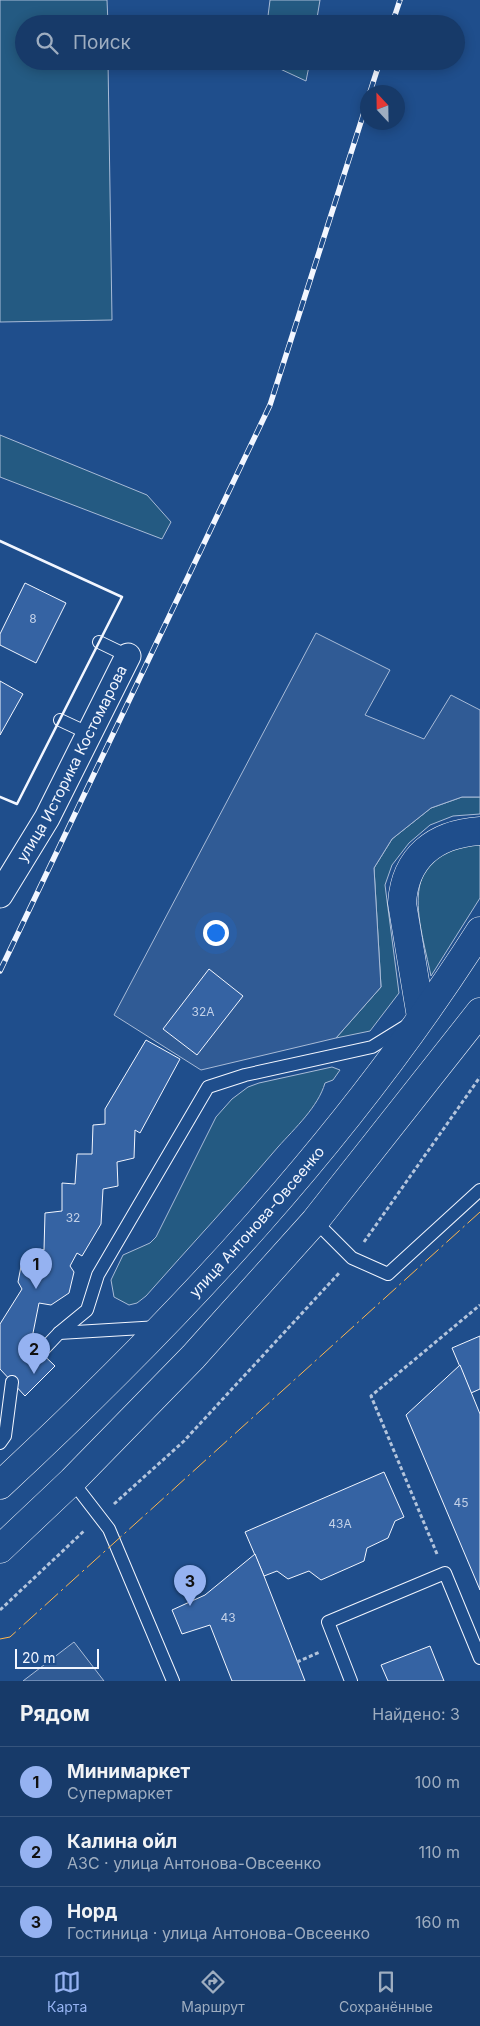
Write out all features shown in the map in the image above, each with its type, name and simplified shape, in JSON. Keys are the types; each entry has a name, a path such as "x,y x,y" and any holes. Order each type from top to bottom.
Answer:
{"highway":[{"path":"421,1017 402,903 403,889 408,874 422,854 438,842 452,835 480,831"},
{"name":"улица Антонова-Овсеенко","path":"0,1485 164,1326 276,1204 384,1067 480,931"},
{"path":"0,1549 72,1481 193,1357 316,1221 480,1012"}],"street":[{"name":"улица Историка Костомарова","path":"0,895 47,818 128,656"}],"lane":[{"path":"99,642 128,656"},
{"path":"60,720 90,734"},
{"path":"41,1352 59,1333 87,1310 98,1275 208,1087 245,1075 372,1047 421,1017"},
{"path":"316,1221 352,1258 388,1274 480,1190"},
{"path":"59,1333 164,1326"},
{"path":"0,1443 5,1436 12,1382"},
{"path":"72,1481 109,1529 173,1681"},
{"path":"351,1681 328,1622 445,1573 480,1658"}],"path":[{"path":"0,1610 184,1441 352,1258 480,1077"},
{"path":"445,1573 371,1396 480,1305"}],"shaded area":[{"path":"0,0 107,0 108,15 15,15 15,70 108,70 112,320 0,322"},
{"path":"270,0 320,0 318,15 268,15"},
{"path":"282,70 308,70 306,81"},
{"path":"0,435 147,495 171,522 162,539 0,477"},
{"path":"316,633 390,670 365,715 424,739 451,695 480,710 480,797 462,797 431,808 392,839 374,868 381,987 336,1038 201,1070 114,1015"},
{"path":"462,797 480,797 480,814 453,816 430,825 409,843 392,865 385,885 399,993 370,1031 336,1038 381,987 374,868 392,839 431,808"},
{"path":"480,844 480,898 431,976 419,911 419,891 424,874 434,860 453,850"},
{"path":"332,1067 340,1070 333,1080 325,1083 322,1092 305,1117 146,1296 137,1303 129,1305 114,1297 111,1280 123,1255 150,1243 156,1237 216,1117 232,1099 248,1087 259,1083"},
{"path":"74,1642 104,1681 23,1681"}],"building":[{"path":"25,583 66,603 36,663 0,645 0,634"},
{"path":"0,681 23,694 0,735"},
{"path":"209,969 243,996 197,1055 163,1029"},
{"path":"146,1040 180,1059 140,1133 135,1130 134,1158 117,1162 118,1186 103,1189 101,1224 82,1256 77,1253 70,1266 74,1272 69,1293 51,1305 39,1303 31,1343 55,1366 25,1396 0,1369 0,1324 22,1289 18,1282 22,1261 40,1249 44,1250 45,1213 62,1211 62,1183 75,1184 77,1154 92,1154 93,1125 105,1124 105,1109"},
{"path":"480,1336 480,1389 471,1393 452,1348"},
{"path":"460,1365 480,1414 480,1590 406,1415"},
{"path":"384,1472 404,1517 395,1521 388,1538 367,1548 364,1561 321,1580 309,1571 288,1579 277,1571 264,1576 245,1532"},
{"path":"255,1554 305,1681 232,1681 210,1625 182,1634 172,1610 205,1595"},
{"path":"430,1646 444,1681 388,1681 381,1665"}],"railway":[{"path":"395,15 400,0"},
{"path":"372,85 377,70"},
{"path":"0,971 270,405 360,125"}],"wall":[{"path":"0,541 122,597 17,804 0,797"}],"power":[{"path":"0,1639 10,1637 480,1212"}],"place":[{"name":"Минимаркет","path":"36,1289"},
{"name":"Калина ойл","path":"34,1374"},
{"name":"Норд","path":"190,1606"}]}
